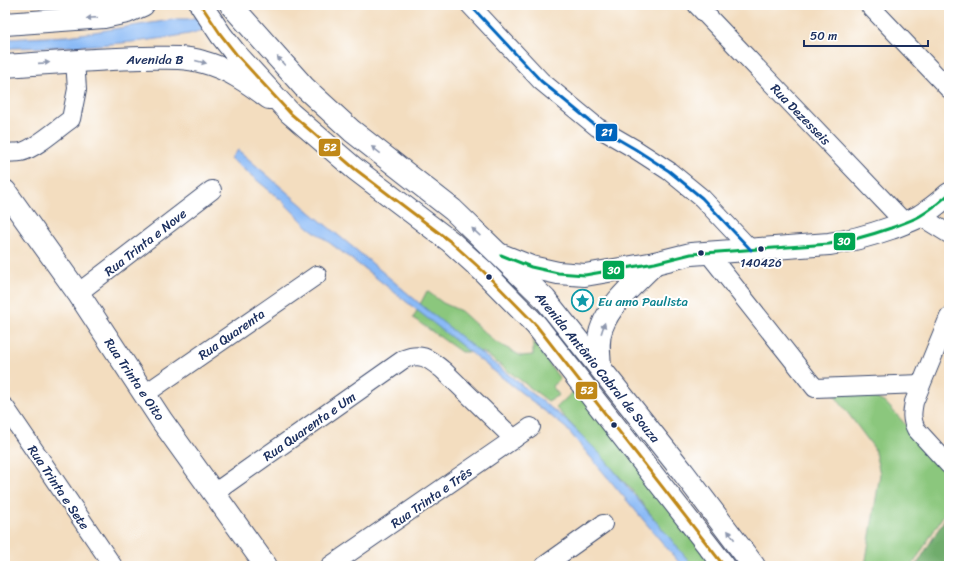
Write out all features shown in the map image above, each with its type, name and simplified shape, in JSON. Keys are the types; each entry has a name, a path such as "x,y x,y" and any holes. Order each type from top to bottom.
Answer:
{"main road":[{"path":"5,24 104,17 127,12 143,5"},
{"name":"Avenida Antônio Cabral de Souza","path":"201,5 236,54 290,113 355,169 451,242 483,271 536,325 724,566"},
{"name":"Avenida Antônio Cabral de Souza","path":"231,5 304,88 352,131 453,210 546,299 683,472 754,566"},
{"path":"243,5 263,40"},
{"name":"Avenida B","path":"5,66 113,59 179,57 202,61 224,69 246,81 290,113"},
{"name":"Rua Trinta e Oito","path":"5,191 78,293 162,421 266,566"},
{"path":"501,255 531,267 558,273 585,275 655,263 692,254 829,244 868,236 913,219 940,202 949,194"},
{"path":"600,366 599,343 602,328 610,310 655,263"}],"street":[{"path":"470,5 541,81 597,127 635,148 669,171 702,198 751,250"},
{"name":"Rua Dezesseis","path":"697,5 913,219 949,234"},
{"path":"869,5 949,89"},
{"path":"5,153 21,152 29,149 71,119 77,89 75,61"},
{"name":"Rua Trinta e Nove","path":"78,293 212,190"},
{"path":"708,253 815,388 921,384"},
{"name":"Rua Quarenta","path":"144,394 317,275"},
{"path":"949,317 921,384 912,412 912,422 916,429 949,465"},
{"name":"Rua Quarenta e Um","path":"214,493 404,359 412,356 421,356 443,370 514,439"},
{"name":"Rua Trinta e Sete","path":"5,407 113,566"},
{"name":"Rua Trinta e Três","path":"330,566 531,427"},
{"path":"544,566 603,524"}],"green space":[{"path":"427,291 443,303 461,311 494,341 521,356 533,355 533,341 560,379 552,386 559,395 548,401 483,352 461,352 413,318"},
{"path":"577,388 717,566 691,566 631,489 556,408"},
{"path":"832,392 865,392 887,404 949,473 949,506 912,566 865,566 880,474 874,448"},
{"path":"949,512 949,566 916,566"}],"water":[{"path":"198,16 207,29 186,35 120,43 5,49 5,39 68,36 177,19 191,19"},
{"path":"238,150 425,308 565,419 600,454 693,566 682,566 566,428 370,273 307,226 281,200 230,158"}],"transit line":[{"name":"52","path":"201,5 236,54 290,113 355,169 451,242 483,271 536,325 724,566"},
{"name":"21","path":"470,5 541,81 597,127 669,171 702,198 751,250"},
{"name":"30","path":"501,255 531,267 558,273 585,275 655,263 691,254 829,244 868,235 910,221 939,203 949,194"}],"place":[{"name":"140426","path":"761,249"},
{"name":"Eu amo Paulista","path":"582,301"}]}
